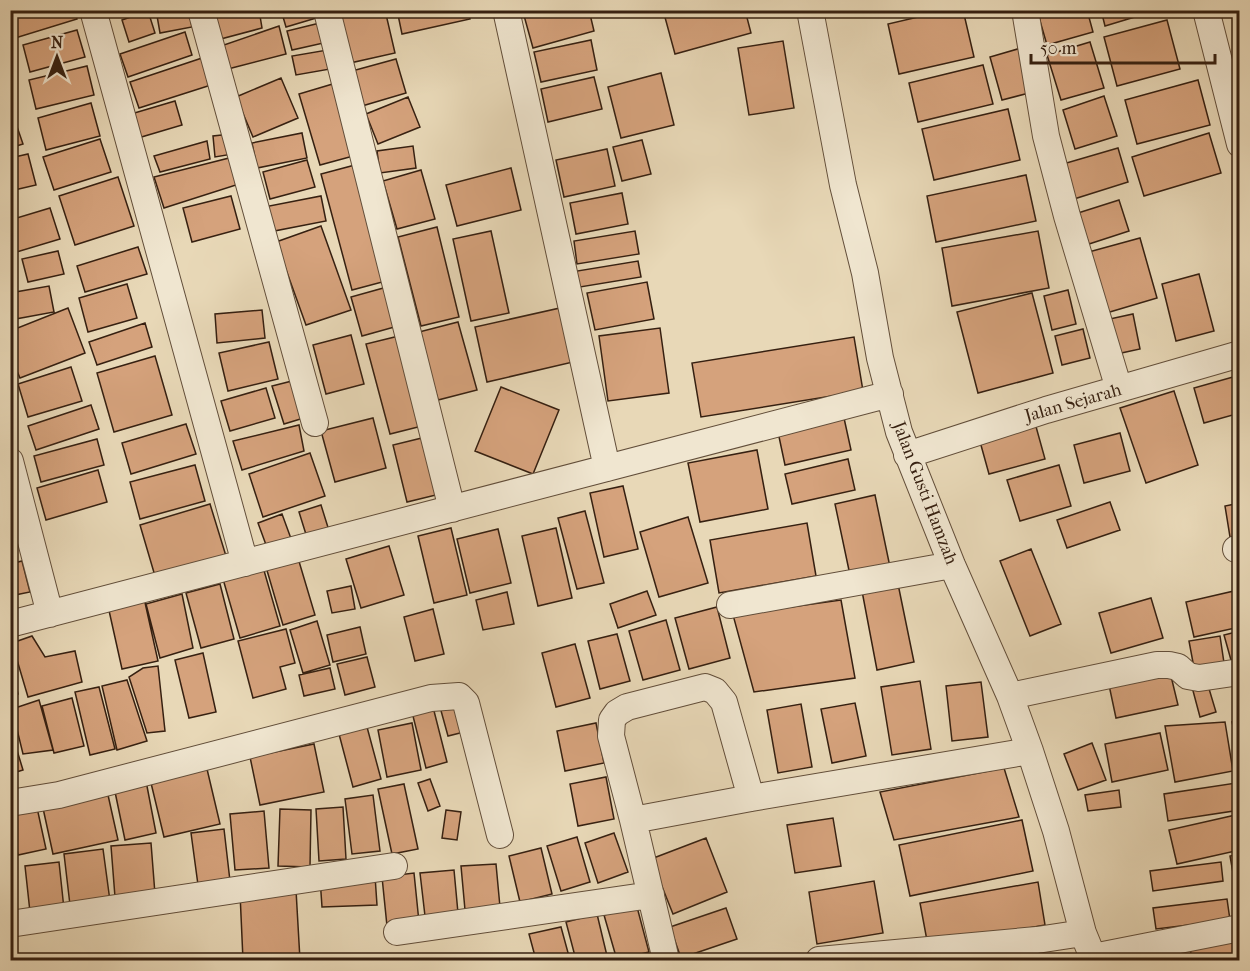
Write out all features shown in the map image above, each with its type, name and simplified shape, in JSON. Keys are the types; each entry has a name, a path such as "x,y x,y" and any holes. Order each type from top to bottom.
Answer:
{"street":[{"path":"93,10 245,563"},
{"path":"201,10 315,423"},
{"path":"506,10 607,468"},
{"name":"Jalan Gusti Hamzah","path":"810,10 843,185 865,273 880,358 899,432 952,565 1010,696 1056,831 1083,933 1094,959"},
{"path":"1025,10 1046,136 1067,216 1119,389"},
{"path":"1206,10 1239,144"},
{"path":"328,15 452,509"},
{"name":"Jalan Sejarah","path":"907,455 1239,354"},
{"path":"10,624 890,394"},
{"path":"10,461 50,614"},
{"path":"730,605 952,565"},
{"path":"1010,696 1157,665 1178,667 1188,676 1199,678 1239,672"},
{"path":"666,960 633,820 610,736 612,720 627,706 705,687 715,691 724,702 751,798"},
{"path":"10,803 59,795 431,698 459,696 466,703 500,836"},
{"path":"633,820 1030,751"},
{"path":"10,924 393,866"},
{"path":"397,932 651,895"},
{"path":"1094,959 1239,928"},
{"path":"819,960 1037,940 1083,933"}],"building":[{"path":"10,10 75,10 77,19 12,39"},
{"path":"156,10 189,10 192,27 160,33"},
{"path":"235,10 259,10 262,28 217,40 214,15"},
{"path":"281,10 321,10 323,16 286,27"},
{"path":"374,10 385,10 395,53 350,63 339,18"},
{"path":"397,10 468,10 470,19 402,34"},
{"path":"528,10 589,10 594,31 533,48 523,12"},
{"path":"663,10 745,10 751,33 675,54"},
{"path":"948,10 963,10 974,57 899,74 888,24"},
{"path":"1049,10 1087,10 1093,32 1047,45 1038,14"},
{"path":"1101,10 1158,10 1105,26"},
{"path":"148,11 155,33 129,42 122,20"},
{"path":"1167,20 1180,69 1117,86 1104,37"},
{"path":"324,22 328,42 292,50 287,31"},
{"path":"279,26 286,54 224,70 221,46"},
{"path":"77,30 85,57 30,72 23,45"},
{"path":"185,32 192,55 128,77 120,54"},
{"path":"591,40 597,70 541,82 534,52"},
{"path":"783,41 794,108 749,115 738,48"},
{"path":"1090,42 1104,88 1061,100 1047,55"},
{"path":"1021,48 1033,92 1002,100 990,57"},
{"path":"333,49 336,68 296,75 292,56"},
{"path":"202,58 211,85 139,108 130,82"},
{"path":"396,59 406,93 362,106 352,71"},
{"path":"983,65 993,104 918,122 909,83"},
{"path":"87,66 94,95 36,109 29,80"},
{"path":"661,73 674,125 621,138 608,87"},
{"path":"594,77 602,109 548,122 541,89"},
{"path":"281,78 298,118 253,137 236,97"},
{"path":"1198,80 1210,125 1137,144 1125,100"},
{"path":"336,83 357,155 320,165 299,94"},
{"path":"1104,96 1117,136 1075,149 1063,110"},
{"path":"408,97 420,127 378,144 366,114"},
{"path":"175,101 182,125 138,138 131,114"},
{"path":"91,103 100,136 46,150 38,118"},
{"path":"1008,109 1020,160 934,180 922,129"},
{"path":"13,115 23,144 10,148 10,116"},
{"path":"302,133 307,158 257,168 252,143"},
{"path":"1209,133 1221,173 1144,196 1132,157"},
{"path":"231,134 233,154 215,157 213,136"},
{"path":"100,139 111,172 54,190 43,157"},
{"path":"642,140 651,174 622,181 613,147"},
{"path":"207,141 210,159 160,172 154,156"},
{"path":"413,146 416,168 380,173 377,151"},
{"path":"1118,148 1128,182 1074,199 1063,164"},
{"path":"607,149 615,186 564,197 556,160"},
{"path":"28,154 36,185 10,191 10,158"},
{"path":"233,157 236,185 164,208 154,177"},
{"path":"307,160 315,187 270,199 263,172"},
{"path":"355,165 386,281 352,290 321,174"},
{"path":"511,168 521,210 457,226 446,185"},
{"path":"421,170 435,219 397,229 383,181"},
{"path":"1026,175 1036,221 936,242 927,196"},
{"path":"118,177 134,226 75,245 59,196"},
{"path":"622,193 628,224 576,234 570,203"},
{"path":"231,196 240,229 192,242 183,208"},
{"path":"321,196 326,221 269,232 264,207"},
{"path":"1119,200 1129,231 1089,244 1078,213"},
{"path":"50,208 60,239 10,254 10,220"},
{"path":"321,226 351,310 306,325 276,242"},
{"path":"437,227 459,317 421,326 398,237"},
{"path":"491,231 509,313 471,321 453,239"},
{"path":"635,231 639,254 577,264 574,241"},
{"path":"1038,231 1049,288 952,306 942,248"},
{"path":"1140,238 1157,298 1103,314 1085,253"},
{"path":"138,247 147,274 85,292 77,266"},
{"path":"58,251 64,274 28,282 22,259"},
{"path":"638,261 641,277 574,288 571,272"},
{"path":"1199,274 1214,331 1176,341 1162,284"},
{"path":"647,282 654,319 595,330 587,293"},
{"path":"127,284 137,318 88,332 79,298"},
{"path":"49,286 54,312 10,320 10,293"},
{"path":"387,287 398,326 362,336 351,297"},
{"path":"1068,290 1076,324 1052,330 1044,296"},
{"path":"1032,293 1053,373 978,393 957,312"},
{"path":"68,308 85,353 20,378 10,355 10,331"},
{"path":"560,308 573,362 487,382 475,327"},
{"path":"262,310 265,338 217,343 215,314"},
{"path":"1133,314 1140,349 1112,355 1105,320"},
{"path":"458,322 477,390 438,400 419,332"},
{"path":"145,323 152,347 97,365 89,342"},
{"path":"660,328 669,393 608,401 599,336"},
{"path":"1083,329 1090,358 1062,365 1055,336"},
{"path":"407,334 430,424 390,434 366,344"},
{"path":"351,335 364,384 326,394 313,345"},
{"path":"854,337 863,391 701,417 692,363"},
{"path":"269,342 278,379 228,391 219,353"},
{"path":"155,356 172,415 114,432 97,373"},
{"path":"71,367 82,401 28,417 18,384"},
{"path":"1240,375 1240,413 1204,423 1194,388"},
{"path":"296,380 307,417 284,424 272,386"},
{"path":"501,387 559,410 533,474 475,451"},
{"path":"266,388 275,418 230,431 221,401"},
{"path":"1174,391 1198,465 1146,483 1120,408"},
{"path":"91,405 99,429 36,450 28,426"},
{"path":"373,418 386,468 335,482 321,431"},
{"path":"844,418 851,450 785,465 778,432"},
{"path":"1035,423 1045,459 989,474 979,438"},
{"path":"186,424 196,454 131,474 122,443"},
{"path":"299,425 304,451 242,470 233,441"},
{"path":"1120,433 1130,471 1084,483 1074,445"},
{"path":"426,437 440,494 407,502 393,445"},
{"path":"97,439 104,465 41,482 34,456"},
{"path":"757,450 768,509 700,522 688,463"},
{"path":"310,453 325,496 263,517 249,474"},
{"path":"848,459 855,490 792,504 785,474"},
{"path":"195,465 205,501 140,519 130,482"},
{"path":"1059,465 1071,506 1020,521 1007,480"},
{"path":"98,470 107,502 46,520 37,488"},
{"path":"623,486 638,549 604,557 590,493"},
{"path":"875,495 890,567 850,575 835,504"},
{"path":"1110,502 1120,530 1067,548 1057,520"},
{"path":"1240,503 1240,541 1231,543 1225,506"},
{"path":"210,504 226,556 155,576 140,525"},
{"path":"321,505 331,537 309,544 299,512"},
{"path":"585,511 604,583 577,589 558,518"},
{"path":"282,514 293,544 269,553 258,523"},
{"path":"688,517 708,583 659,597 640,532"},
{"path":"807,523 816,576 719,593 710,540"},
{"path":"451,528 467,595 434,603 418,536"},
{"path":"556,528 572,598 538,606 522,536"},
{"path":"498,529 511,583 470,593 457,539"},
{"path":"389,546 404,595 361,608 346,559"},
{"path":"1031,549 1061,624 1030,636 1000,561"},
{"path":"298,558 315,615 283,625 266,567"},
{"path":"22,561 30,592 10,596 10,564"},
{"path":"263,567 280,626 240,638 223,579"},
{"path":"220,584 234,639 201,648 186,593"},
{"path":"898,584 914,662 877,670 862,591"},
{"path":"351,586 355,609 332,613 327,591"},
{"path":"647,591 656,615 618,628 610,604"},
{"path":"1234,591 1240,616 1240,627 1194,637 1186,602"},
{"path":"507,592 514,624 483,630 476,600"},
{"path":"182,594 193,648 160,658 146,604"},
{"path":"144,598 158,661 122,669 108,606"},
{"path":"1151,598 1163,638 1111,653 1099,613"},
{"path":"841,600 855,678 754,692 733,615"},
{"path":"717,607 730,658 689,669 675,618"},
{"path":"433,609 444,654 415,661 404,617"},
{"path":"666,620 680,670 643,680 629,631"},
{"path":"317,621 330,665 303,673 290,630"},
{"path":"360,627 366,654 333,662 327,635"},
{"path":"286,629 295,663 280,667 286,689 253,698 238,641"},
{"path":"1240,631 1240,658 1231,660 1224,635"},
{"path":"617,634 630,681 600,689 588,641"},
{"path":"32,636 45,657 75,651 82,682 28,697 12,643"},
{"path":"1220,636 1224,663 1194,668 1189,641"},
{"path":"575,644 590,698 556,707 542,653"},
{"path":"203,653 216,712 189,718 175,660"},
{"path":"367,657 375,687 345,695 337,664"},
{"path":"10,659 18,694 10,697"},
{"path":"158,666 165,731 147,733 129,677 143,668"},
{"path":"330,668 335,689 304,696 299,675"},
{"path":"1170,672 1178,705 1116,718 1109,685"},
{"path":"127,680 147,741 117,750 102,686"},
{"path":"920,681 931,749 892,755 881,687"},
{"path":"981,682 988,737 952,741 946,686"},
{"path":"1207,682 1216,712 1200,717 1192,687"},
{"path":"99,687 115,749 90,755 75,692"},
{"path":"72,698 84,746 54,753 42,706"},
{"path":"39,700 53,750 23,754 12,709"},
{"path":"459,702 468,731 448,736 440,707"},
{"path":"855,703 866,756 832,763 821,709"},
{"path":"801,704 812,767 778,773 767,710"},
{"path":"433,707 447,762 426,768 412,712"},
{"path":"1240,721 1240,757 1232,722"},
{"path":"1225,722 1233,771 1175,782 1165,726"},
{"path":"412,723 421,770 387,777 378,730"},
{"path":"596,723 604,763 565,771 557,731"},
{"path":"367,727 381,779 353,787 339,734"},
{"path":"1160,733 1168,770 1112,782 1105,744"},
{"path":"12,734 23,770 10,774 10,735"},
{"path":"1092,743 1106,780 1078,790 1064,754"},
{"path":"314,744 324,792 260,805 250,757"},
{"path":"1004,768 1019,817 894,840 880,792"},
{"path":"207,769 220,824 164,837 151,783"},
{"path":"606,777 614,819 578,826 570,784"},
{"path":"430,779 440,806 428,811 418,783"},
{"path":"146,781 156,833 125,840 114,787"},
{"path":"1236,783 1240,810 1168,821 1164,794"},
{"path":"404,784 418,849 392,854 378,789"},
{"path":"106,786 118,840 53,854 41,799"},
{"path":"1119,790 1121,807 1088,811 1085,795"},
{"path":"373,795 380,851 352,854 345,799"},
{"path":"36,803 46,849 18,855 10,825 10,809"},
{"path":"343,807 346,859 319,861 316,809"},
{"path":"280,809 311,810 310,867 278,866"},
{"path":"446,810 461,812 457,840 442,838"},
{"path":"264,811 269,868 235,870 230,814"},
{"path":"1240,814 1240,850 1177,864 1169,830"},
{"path":"833,818 841,866 795,873 787,825"},
{"path":"1022,820 1033,871 910,896 899,845"},
{"path":"224,829 230,881 198,885 191,833"},
{"path":"614,833 628,872 598,883 585,843"},
{"path":"577,837 590,882 561,891 547,846"},
{"path":"706,838 727,892 673,914 651,859"},
{"path":"151,843 155,894 115,897 111,846"},
{"path":"541,848 552,894 520,902 509,856"},
{"path":"103,849 110,901 70,905 64,854"},
{"path":"1240,854 1240,912 1230,856"},
{"path":"59,862 64,909 30,912 25,866"},
{"path":"1221,862 1223,881 1153,891 1150,871"},
{"path":"496,864 500,907 465,910 461,866"},
{"path":"454,870 458,913 425,916 420,873"},
{"path":"414,873 419,922 387,926 382,877"},
{"path":"375,876 377,905 322,907 320,878"},
{"path":"874,881 883,933 817,944 809,892"},
{"path":"1038,882 1045,925 928,946 920,903"},
{"path":"296,890 300,960 243,960 240,893"},
{"path":"1227,899 1230,920 1156,929 1153,908"},
{"path":"637,907 649,952 617,960 604,915"},
{"path":"726,908 737,939 681,958 670,927"},
{"path":"597,914 608,960 576,960 566,922"},
{"path":"561,927 570,960 536,960 529,934"},
{"path":"1236,940 1240,960 1192,960 1190,948"},
{"path":"1031,947 1033,960 947,960"},
{"path":"141,955 182,957 182,960 141,960"},
{"path":"236,957 236,960 196,960 196,959"}]}
